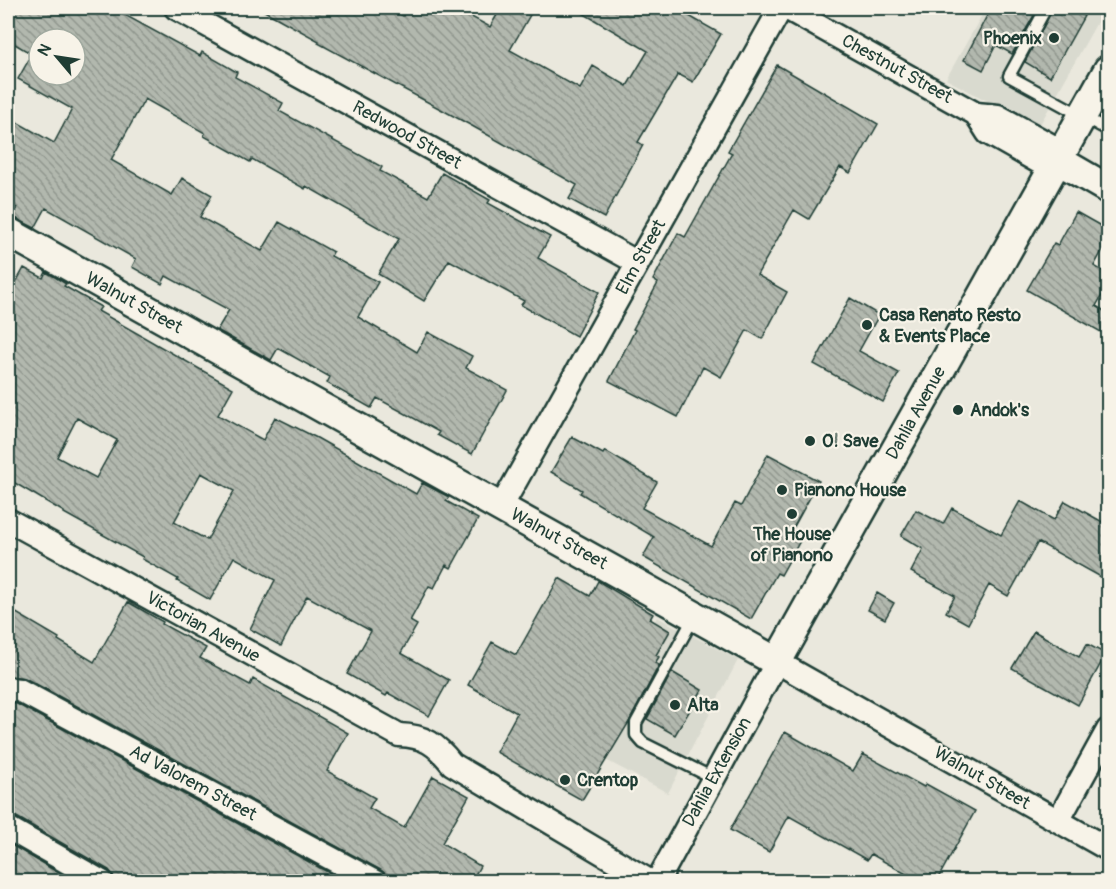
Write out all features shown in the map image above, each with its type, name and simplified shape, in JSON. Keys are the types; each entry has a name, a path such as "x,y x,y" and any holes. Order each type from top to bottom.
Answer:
{"street":[{"name":"Redwood Street","path":"176,8 638,263"},
{"name":"Elm Street","path":"501,507 781,8"},
{"name":"Chestnut Street","path":"786,8 976,114 998,116 1058,161 1108,189"},
{"name":"Dahlia Avenue","path":"777,662 1108,70"},
{"name":"Walnut Street","path":"8,232 1108,849"},
{"name":"Victorian Avenue","path":"8,520 399,735 416,736 430,743 441,750 452,764 651,882"},
{"name":"Dahlia Extension","path":"657,882 777,662"},
{"name":"Ad Valorem Street","path":"9,690 19,690 375,882"},
{"path":"1058,821 1108,730"},
{"path":"8,828 102,882"}],"lane":[{"path":"1046,8 1009,76 1108,130"},
{"path":"694,616 636,723 636,735 643,743 713,778"}],"shaded area":[{"path":"986,8 1105,8 1038,128 946,79"},
{"path":"657,617 738,660 668,793 587,750"}],"building":[{"path":"8,8 127,8 123,14 200,56 202,52 237,72 235,77 283,103 279,111 382,167 380,171 428,197 442,173 490,200 488,203 550,237 538,258 599,292 576,336 521,305 524,301 449,260 424,301 378,274 399,239 306,186 305,189 252,159 250,162 145,99 111,160 172,195 182,178 212,195 200,217 262,251 279,222 333,252 331,256 378,282 358,317 417,352 428,332 472,356 466,368 507,390 472,454 437,435 439,432 377,398 371,408 327,383 330,377 278,348 271,360 217,330 229,310 166,276 162,284 132,267 136,259 46,208 35,228 13,217 17,208 8,202 8,117 54,143 72,109 32,87 87,87 87,27 27,27 27,51 8,40"},
{"path":"259,8 388,8 403,16 407,8 455,8 490,27 501,8 534,8 510,50 580,89 593,66 627,86 648,51 574,8 675,8 721,34 693,82 678,74 638,142 643,145 604,218 569,199 577,185 318,43 319,41"},
{"path":"991,8 1038,8 1012,54 996,45 983,70 964,60"},
{"name":"Phoenix","path":"1053,8 1069,8 1084,16 1050,77 1025,62"},
{"path":"27,63 27,84 18,79"},
{"path":"777,65 878,124 850,173 840,167 809,219 794,210 757,275 787,292 762,339 747,330 721,377 703,367 678,417 609,381 658,283 653,280 678,233 685,237 732,153 728,151"},
{"path":"1076,212 1108,230 1108,240 1094,266 1108,274 1108,285 1096,306 1108,313 1108,336 1027,290 1054,243 1058,245"},
{"path":"24,268 43,278 46,272 66,284 64,286 101,307 98,311 233,388 218,415 263,440 275,417 416,494 422,483 449,497 446,501 478,519 451,568 446,565 434,588 429,586 410,621 417,625 401,653 449,680 429,716 388,693 386,696 347,674 371,631 307,596 281,646 250,629 275,580 234,557 210,600 142,559 143,557 8,479 8,297","holes":["77,418 117,440 96,478 57,457","201,473 234,491 207,540 174,522"]},
{"path":"850,298 879,315 859,351 899,373 883,402 814,364"},
{"path":"572,437 603,454 605,451 657,482 642,508 711,546 735,503 741,506 768,454 819,481 790,534 801,539 781,575 777,573 751,619 643,557 654,537 580,493 582,490 551,472"},
{"path":"1020,501 1054,520 1065,501 1108,525 1108,581 1038,542 1008,596 989,585 968,624 946,612 955,596 911,572 923,549 901,536 916,510 943,524 952,508 1001,535"},
{"path":"559,578 590,596 598,581 653,614 650,619 670,631 656,655 659,657 655,663 659,665 629,722 582,800 496,752 517,713 468,685 492,642 516,655"},
{"path":"877,593 894,603 885,619 868,610"},
{"path":"128,602 206,648 200,658 250,685 253,679 348,733 327,771 375,798 369,808 404,828 433,776 469,796 442,843 480,866 471,882 388,882 387,875 381,870 25,678 8,676 8,608 94,662"},
{"path":"1034,631 1079,657 1087,644 1106,654 1078,705 1012,668"},
{"name":"Alta","path":"672,672 702,690 675,735 647,719"},
{"path":"15,703 346,882 115,882 109,870 15,816 8,815 8,704"},
{"path":"785,732 853,771 863,754 924,787 926,784 975,811 936,882 920,882 871,854 867,860 789,816 769,852 730,830"},
{"path":"8,843 74,882 8,882"}],"place":[{"name":"Phoenix","path":"1054,38"},
{"name":"Casa Renato Resto & Events Place","path":"867,325"},
{"name":"Andok's","path":"958,410"},
{"name":"O! Save","path":"810,441"},
{"name":"Pianono House","path":"782,490"},
{"name":"The House of Pianono","path":"792,514"},
{"name":"Alta","path":"675,705"},
{"name":"Crentop","path":"565,780"}]}
